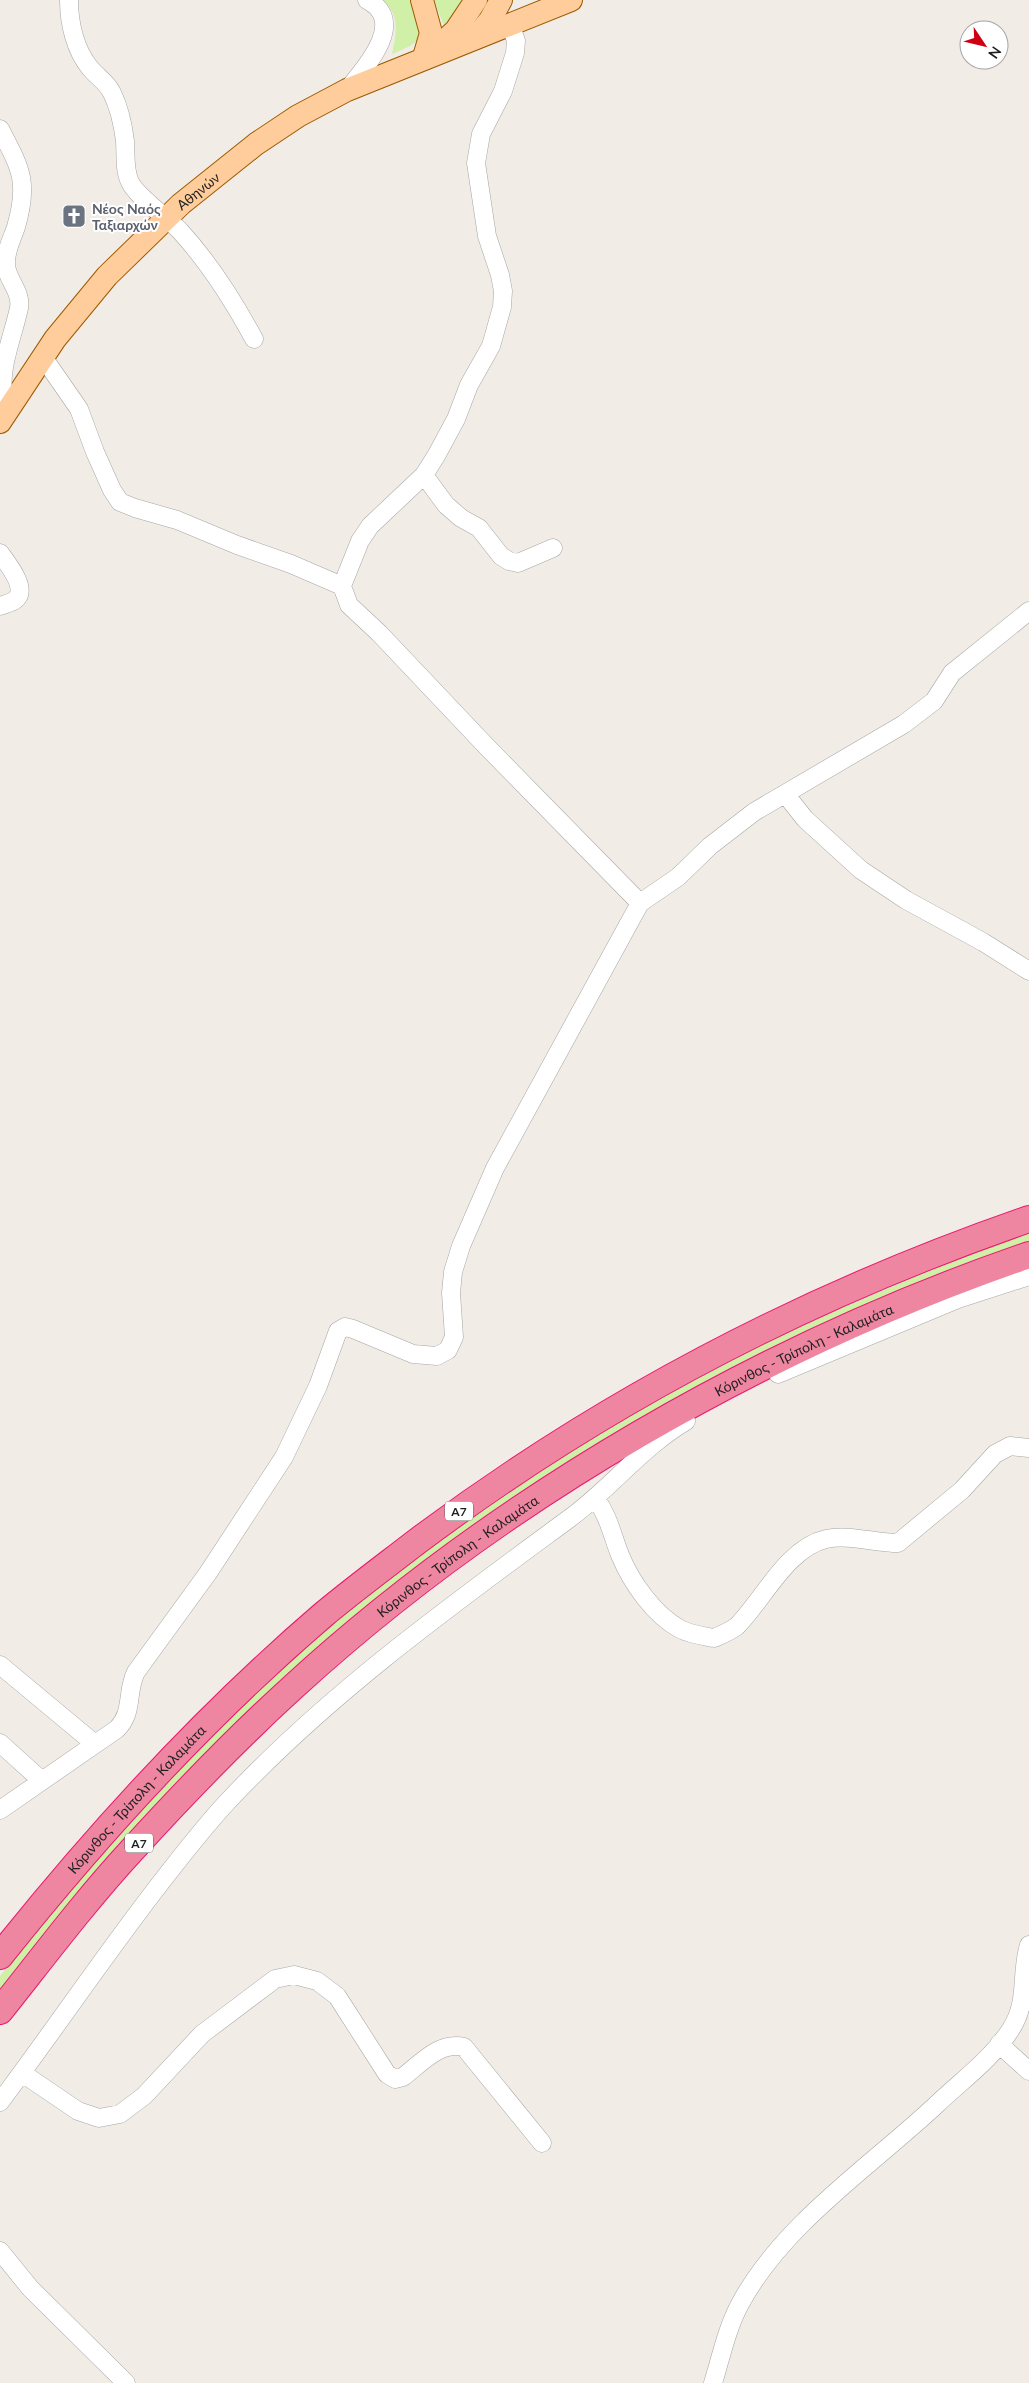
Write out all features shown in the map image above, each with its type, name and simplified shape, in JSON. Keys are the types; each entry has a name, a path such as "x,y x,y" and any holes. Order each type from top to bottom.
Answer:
{"highway":[{"name":"Κόρινθος - Τρίπολη - Καλαμάτα","path":"0,1956 106,1829 205,1724 326,1613 454,1514 580,1430 672,1376 754,1334 928,1256 1029,1219"},
{"name":"Κόρινθος - Τρίπολη - Καλαμάτα","path":"0,2011 131,1851 230,1747 348,1639 471,1544 598,1459 689,1406 760,1370 874,1317 1029,1255"}],"main road":[{"path":"417,61 431,33 422,0"},
{"path":"417,61 452,35 476,0"},
{"path":"470,41 490,20 501,0"},
{"path":"417,61 571,0"},
{"name":"Αθηνών","path":"3,404 43,357 67,323 101,282 167,217 264,138 298,116 347,90 417,61"}],"street":[{"path":"69,0 71,22 79,50 88,66 104,81 112,92 117,105 130,183 138,193 167,217 210,268 254,339"},
{"path":"347,90 375,54 383,33 382,14 375,5 367,0"},
{"path":"510,23 516,41 513,61 503,91 481,134 476,163 487,236 500,275 503,292 502,307 491,346 469,385 446,439 424,475 370,526 360,541 342,586 349,605 380,633 481,741 640,903"},
{"path":"0,129 20,170 23,197 6,260 6,268 16,289 19,305 2,378 3,404"},
{"path":"43,357 79,409 98,460 112,490 120,502 178,520 342,586"},
{"path":"424,475 446,505 461,518 478,528 501,556 509,561 518,563 553,548"},
{"path":"0,553 19,585 20,593 16,600 0,606"},
{"path":"0,1810 117,1729 125,1721 130,1705 132,1682 142,1661 204,1580 284,1456 318,1386 338,1331 345,1328 353,1329 413,1354 437,1356 448,1350 454,1337 453,1272 461,1246 495,1168 640,903 678,877 710,846 754,812 786,795 904,724 934,701 952,673 1029,611"},
{"path":"786,795 805,819 861,870 906,900 983,942 1029,971"},
{"path":"0,2102 131,1921 197,1837 230,1799 277,1751 435,1617 596,1499 649,1446 678,1426 737,1394 821,1355 958,1299 1029,1276"},
{"path":"596,1499 611,1524 620,1554 632,1579 651,1605 680,1629 714,1638 736,1627 786,1566 805,1548 826,1539 853,1538 877,1543 898,1543 962,1490 995,1454 1010,1446 1029,1448"},
{"path":"0,1665 95,1744"},
{"path":"0,1743 42,1781"},
{"path":"712,2383 740,2305 785,2242 827,2200 905,2134 999,2044 1011,2030 1019,2014 1024,1995 1029,1945"},
{"path":"22,2073 78,2111 99,2118 120,2114 144,2096 202,2034 275,1979 294,1975 317,1981 337,1996 387,2074 395,2079 403,2077 441,2048 454,2044 464,2047 542,2143"},
{"path":"999,2044 1029,2071"},
{"path":"0,2251 30,2288 126,2383"}],"green space":[{"path":"382,0 412,0 421,28 418,40 392,54 396,32 395,18"},
{"path":"434,0 470,0 445,29"},
{"path":"1029,1232 1029,1242 936,1276 764,1353 683,1394 594,1447 398,1583 340,1628 283,1679 0,1991 0,1976 32,1936 98,1856 204,1741 308,1644 430,1548 563,1456 680,1386 765,1343 852,1303"}],"place":[{"name":"Νέος Ναός Ταξιαρχών","path":"74,216"}]}
